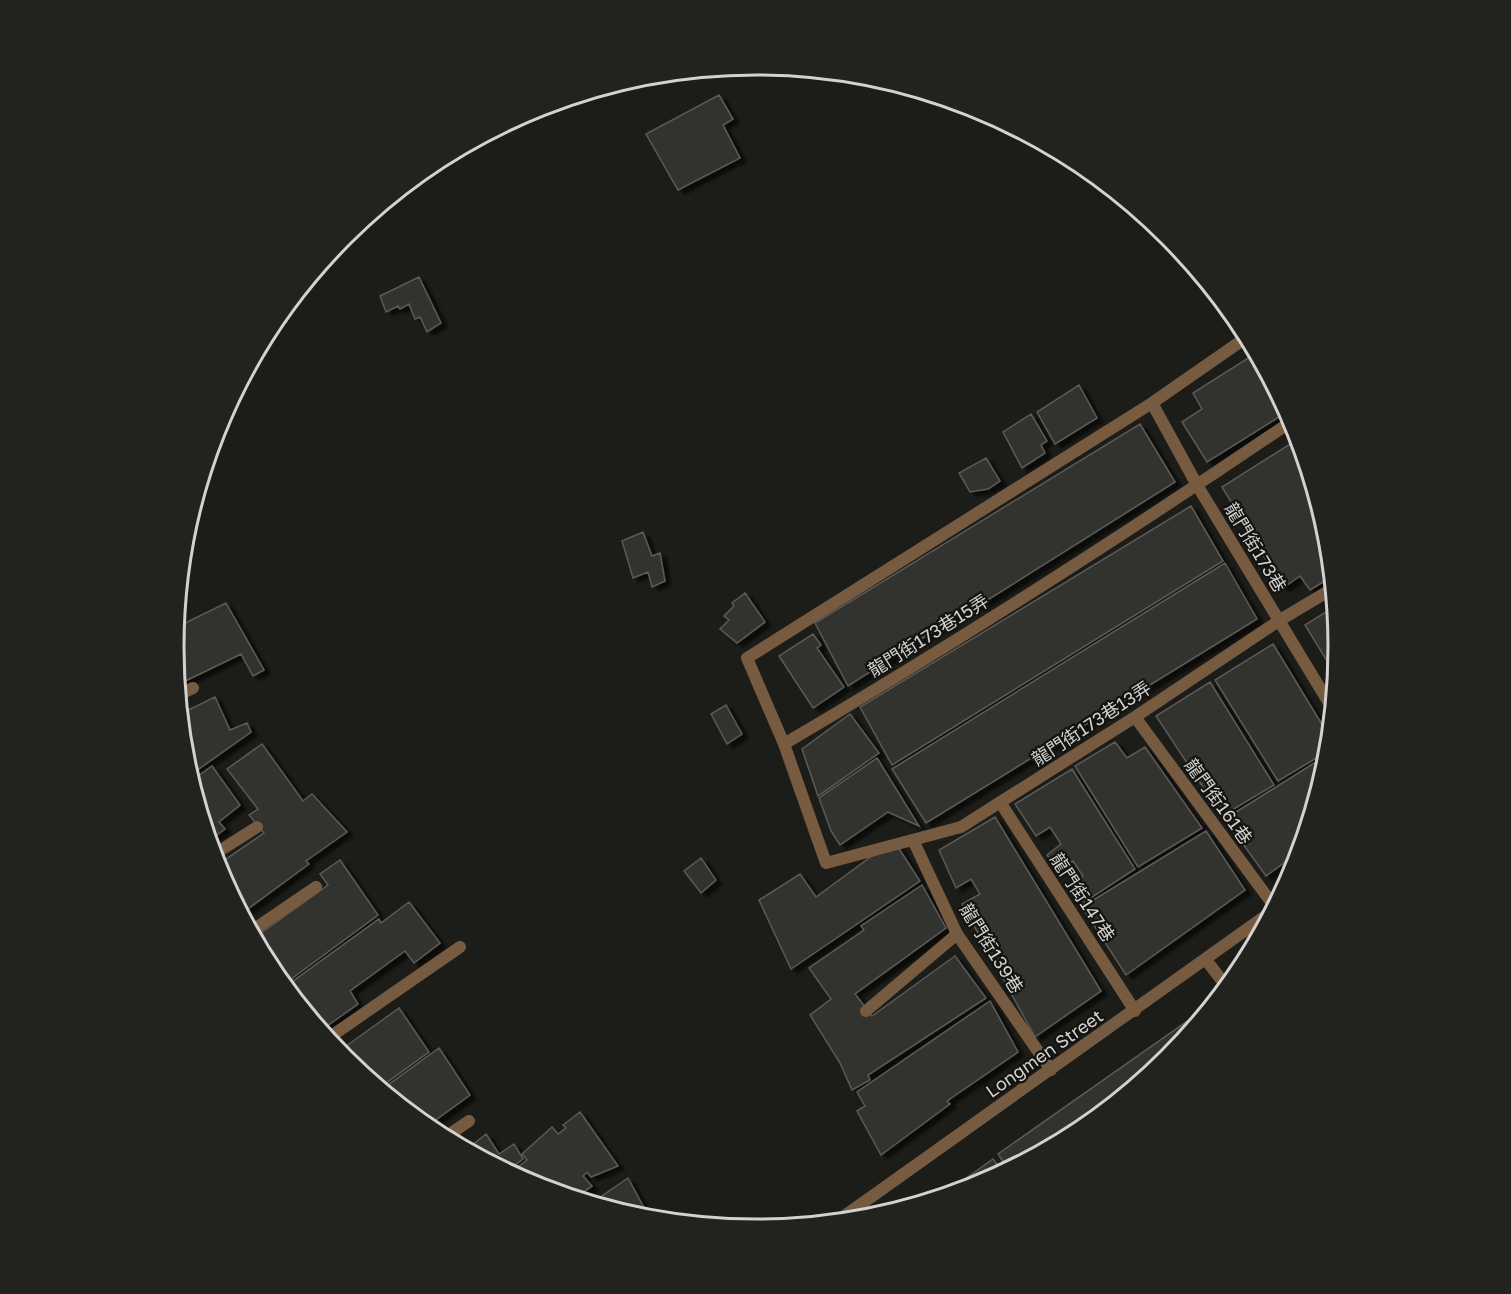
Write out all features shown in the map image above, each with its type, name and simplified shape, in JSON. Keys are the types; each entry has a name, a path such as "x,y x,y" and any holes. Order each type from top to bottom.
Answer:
{"street":[{"path":"784,744 747,658 1152,403 1239,342"},
{"name":"龍門街173巷","path":"1152,403 1197,485 1325,696"},
{"name":"龍門街173巷15弄","path":"784,744 868,695 1197,485 1283,427"},
{"name":"龍門街173巷13弄","path":"784,744 826,863 962,827 1135,717 1280,620 1325,594"},
{"path":"186,691 193,688"},
{"name":"龍門街161巷","path":"1135,717 1269,900"},
{"name":"龍門街147巷","path":"1000,802 1135,1011"},
{"path":"221,850 257,827"},
{"name":"龍門街139巷","path":"913,840 957,934 1051,1070"},
{"path":"257,927 316,886"},
{"name":"Longmen Street","path":"852,1210 1257,923"},
{"path":"866,1011 957,934"},
{"path":"334,1034 460,947"},
{"path":"1206,960 1221,979"},
{"path":"453,1132 469,1122"}],"building":[{"path":"719,95 733,119 723,125 740,158 678,190 646,134"},
{"path":"419,277 441,323 427,332 420,317 415,319 409,304 386,312 380,296"},
{"path":"1249,358 1279,417 1207,462 1182,422 1202,409 1193,393"},
{"path":"1079,385 1097,418 1055,444 1037,412"},
{"path":"1031,414 1047,441 1041,445 1045,453 1022,468 1003,432"},
{"path":"1140,424 1175,482 978,606 976,604 848,686 815,623"},
{"path":"1290,444 1317,535 1324,581 1310,590 1300,576 1283,588 1222,487"},
{"path":"986,458 1000,481 988,489 970,492 959,473"},
{"path":"1191,506 1223,561 892,765 860,707"},
{"path":"643,532 652,556 660,553 665,581 652,587 648,572 633,578 622,541"},
{"path":"1225,563 1257,619 926,823 892,769"},
{"path":"745,593 765,622 737,643 720,629 729,620 724,616 734,606 732,603"},
{"path":"226,603 264,670 253,676 241,654 185,681 185,623"},
{"path":"1326,612 1327,661 1305,625"},
{"path":"813,634 821,645 817,648 844,687 813,708 779,656"},
{"path":"1273,644 1322,725 1317,757 1278,781 1215,680"},
{"path":"1210,682 1274,785 1222,816 1156,716"},
{"path":"215,697 230,730 247,723 251,732 197,770 187,711"},
{"path":"726,705 742,734 727,744 711,714"},
{"path":"850,714 879,753 818,796 802,749"},
{"path":"1115,742 1127,758 1145,747 1202,828 1138,867 1075,766"},
{"path":"262,744 303,801 312,794 347,832 306,861 309,864 247,909 225,860 264,833 249,815 258,809 227,769"},
{"path":"877,758 919,826 888,812 840,845 831,831 819,798"},
{"path":"1316,762 1297,831 1286,862 1266,876 1225,819"},
{"path":"212,766 240,805 219,822 225,829 216,836 203,795 198,776"},
{"path":"1072,769 1135,869 1080,905 1068,886 1083,876 1073,861 1057,871 1047,855 1061,844 1050,827 1036,836 1015,804"},
{"path":"995,817 1101,991 1035,1037 962,904 980,894 971,879 956,888 939,850"},
{"path":"1206,831 1245,890 1126,975 1082,907"},
{"path":"896,844 920,881 791,969 759,900 800,874 816,897 872,856"},
{"path":"701,858 716,880 701,893 684,871"},
{"path":"340,860 378,915 291,979 260,933 328,885 320,874"},
{"path":"922,885 946,928 855,994 872,1016 955,956 986,998 868,1075 870,1080 852,1090 840,1063 810,1015 831,999 809,968 864,930 861,926"},
{"path":"409,902 440,943 414,963 405,951 350,991 358,1004 327,1026 292,982 379,919 381,923"},
{"path":"990,1001 1018,1052 947,1101 950,1104 881,1155 857,1111 865,1106 857,1092"},
{"path":"399,1008 429,1052 386,1083 346,1046"},
{"path":"1190,1019 1133,1077 1073,1123 1003,1162 998,1154"},
{"path":"439,1048 470,1095 435,1121 388,1085"},
{"path":"580,1112 618,1166 591,1177 587,1172 583,1176 592,1186 583,1192 518,1167 527,1160 522,1154 552,1127 558,1134 566,1128 563,1125"},
{"path":"486,1134 499,1154 514,1144 523,1159 515,1165 473,1144"},
{"path":"993,1159 997,1165 974,1175 966,1178"},
{"path":"628,1178 644,1208 607,1200 600,1198"}]}
